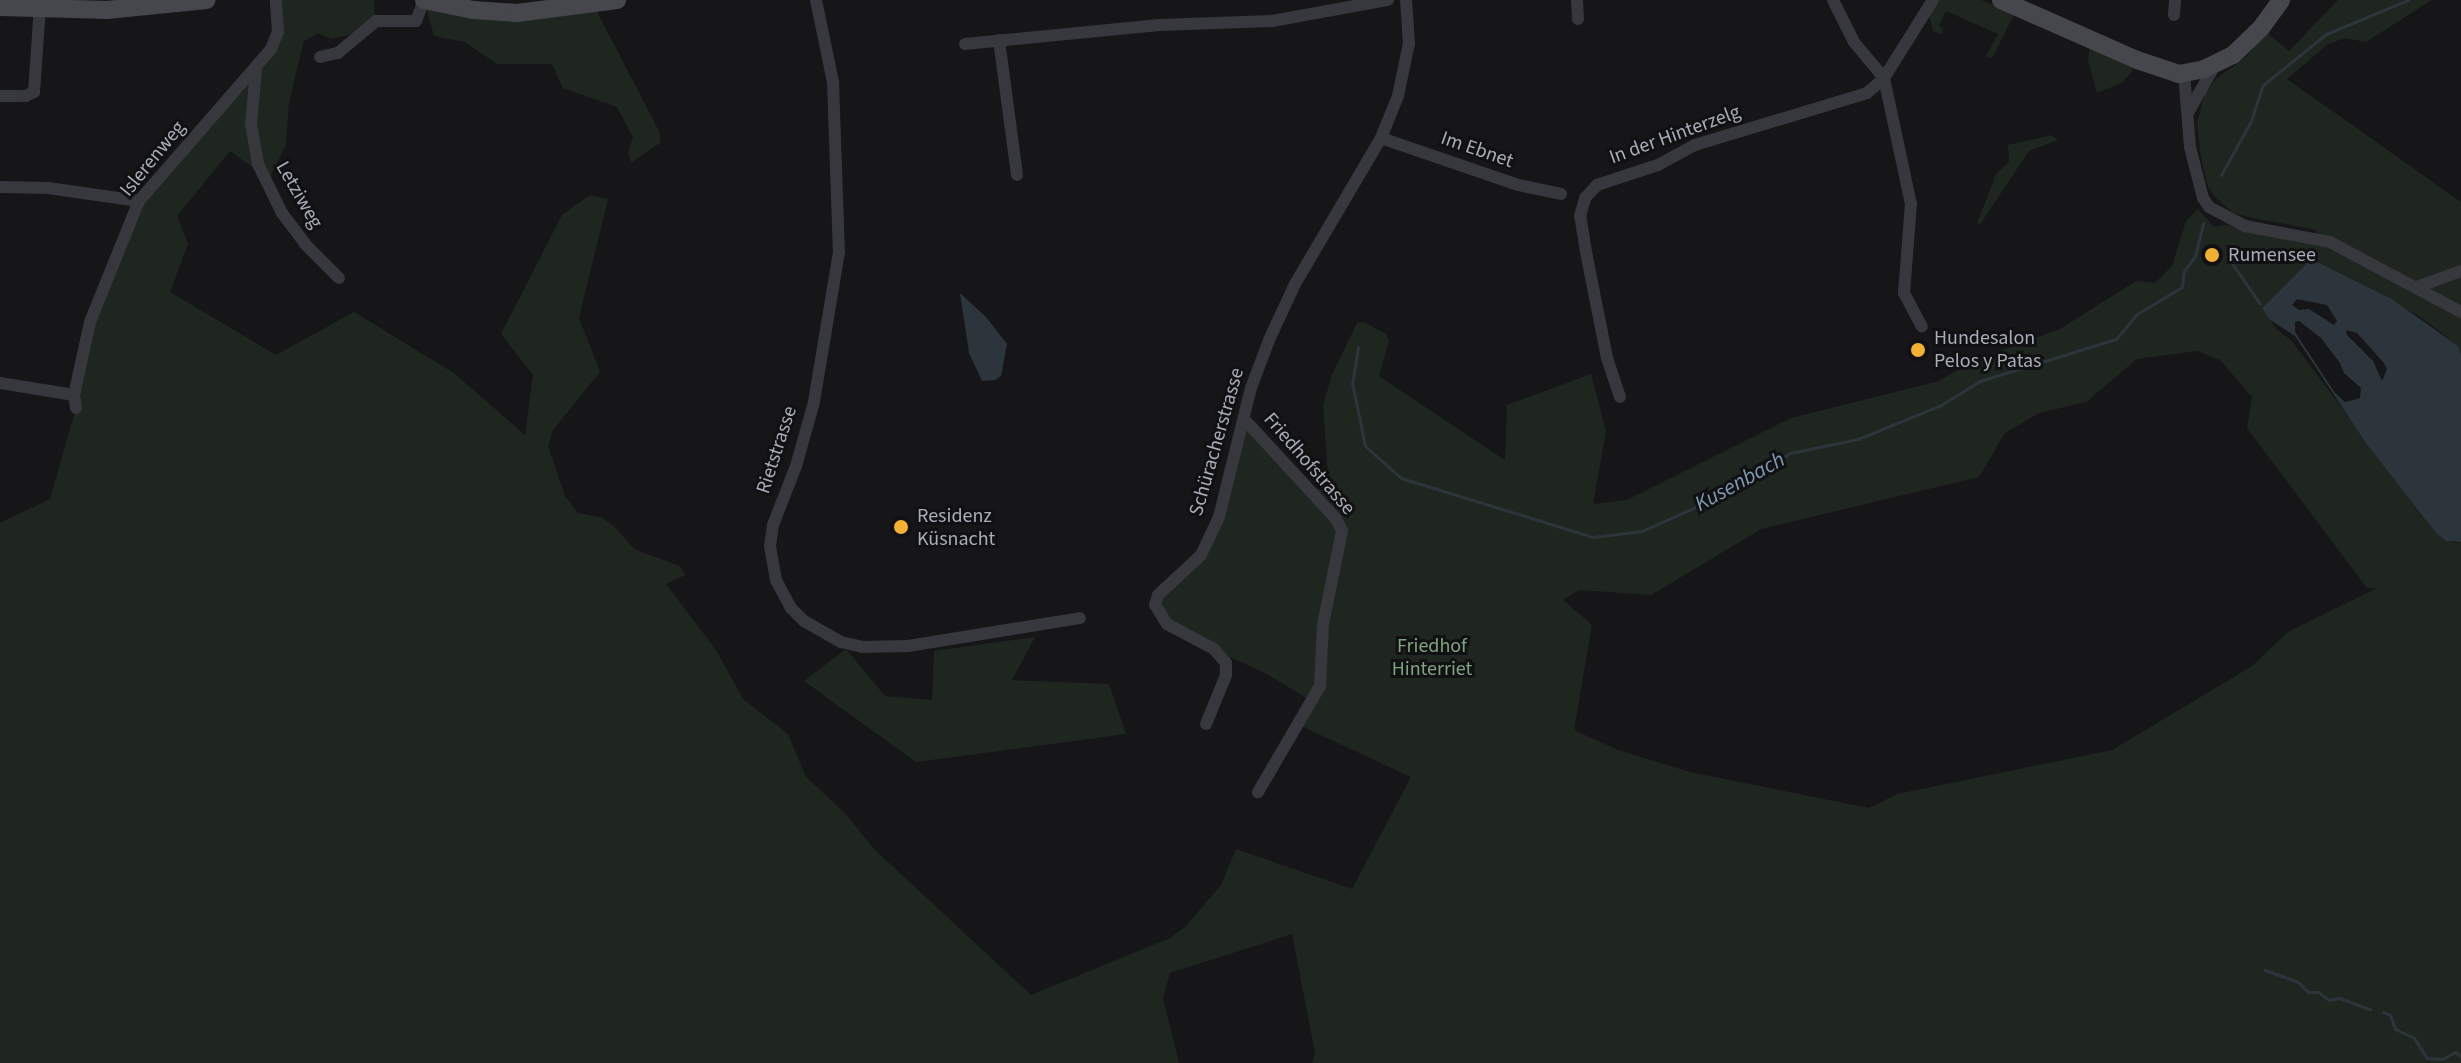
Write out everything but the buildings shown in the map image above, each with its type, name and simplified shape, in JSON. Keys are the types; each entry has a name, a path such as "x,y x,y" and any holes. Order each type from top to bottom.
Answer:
{"main road":[{"path":"0,7 107,10 207,0"},
{"path":"424,0 473,10 517,13 617,0"},
{"path":"2001,0 2159,69 2184,73 2215,65 2242,47 2281,0"}],"street":[{"name":"Islerenweg","path":"0,383 75,401 90,322 139,201 256,70 278,32 276,0"},
{"path":"320,57 338,53 376,21 416,21 424,0"},
{"name":"Rietstrasse","path":"816,0 834,93 839,252 814,402 796,466 773,525 770,555 776,580 791,608 804,621 841,642 862,647 908,646 1080,618"},
{"path":"965,44 1159,25 1272,21 1388,0"},
{"name":"Schüracherstrasse","path":"1206,724 1226,675 1226,663 1214,649 1167,624 1155,605 1158,595 1201,555 1219,517 1251,388 1295,284 1381,138 1398,96 1409,43 1406,0"},
{"path":"1577,0 1578,19"},
{"path":"1833,0 1854,42 1884,78 1911,204 1904,293 1922,327"},
{"path":"1884,78 1933,0"},
{"path":"2174,15 2175,0"},
{"path":"0,96 26,96 34,92 40,7"},
{"path":"999,40 1017,175"},
{"path":"2187,118 2215,65"},
{"name":"Letziweg","path":"256,70 251,124 258,164 282,213 305,244 339,278"},
{"path":"2184,73 2194,171 2209,207 2245,226 2330,242 2461,312"},
{"name":"In der Hinterzelg","path":"1620,397 1607,358 1586,252 1580,216 1585,198 1597,185 1658,165 1695,145 1867,93 1884,78"},
{"name":"Im Ebnet","path":"1381,138 1518,185 1561,194"},
{"path":"0,187 48,188 139,201"},
{"path":"2417,287 2461,271"},
{"name":"Friedhofstrasse","path":"1245,420 1336,519 1342,531 1323,624 1320,686 1258,792"}],"green space":[{"name":"Friedhof Hinterriet","path":"276,0 374,0 375,19 356,33 331,39 318,33 304,41 289,102 286,145 269,179 230,151 177,216 188,244 170,292 276,355 354,312 454,373 525,435 533,375 501,334 562,215 590,195 608,199 579,318 600,372 553,430 548,446 565,496 578,513 600,517 613,525 634,549 680,566 685,575 666,584 716,650 743,699 788,734 806,777 844,812 874,849 1031,995 1170,938 1186,926 1221,885 1236,849 1352,889 1411,777 1299,725 1312,701 1263,672 1192,640 1155,605 1201,555 1245,420 1317,489 1329,488 1323,405 1332,375 1357,323 1364,322 1386,334 1389,341 1379,376 1505,460 1507,405 1591,374 1606,431 1593,504 1627,500 1791,418 1939,381 1975,360 2060,329 2136,281 2155,283 2172,266 2186,221 2198,209 2214,227 2226,225 2315,244 2317,230 2232,212 2216,198 2208,187 2200,152 2197,122 2205,94 2216,79 2247,56 2266,32 2289,51 2338,0 2432,0 2366,42 2345,38 2328,44 2287,79 2461,202 2461,354 2458,346 2392,299 2311,259 2262,308 2277,330 2291,340 2436,533 2454,543 2461,542 2461,1063 1312,1063 1315,1053 1292,934 1170,973 1163,998 1179,1063 0,1063 0,523 50,499 76,408 90,322 139,201 271,49","holes":["2197,351 2220,360 2252,397 2247,428 2367,588 2377,588 2288,632 2252,666 2112,750 1897,794 1869,808 1690,772 1618,750 1574,730 1592,625 1563,600 1579,590 1651,595 1761,529 1979,477 2005,433 2039,413 2086,402 2137,359"]},
{"path":"424,0 473,10 594,6 660,133 660,143 631,163 628,153 633,137 617,107 563,88 552,64 497,64 465,42 434,36"},
{"path":"1939,0 1981,0 2015,13 1992,58 1986,56 1998,34 1946,11 1939,26 1943,28 1941,34 1933,31 1929,15"},
{"path":"2090,46 2132,68 2122,83 2097,93 2088,60"},
{"path":"2051,135 2058,140 2029,151 1979,226 1978,221 1996,174 2009,162 2008,145"},
{"path":"1035,637 1012,680 1109,684 1126,734 916,762 804,681 846,649 885,696 932,700 934,651"}],"shaded area":[{"name":"Rumensee","path":"2311,259 2392,299 2458,346 2461,354 2461,542 2446,541 2436,533 2366,443 2295,336 2269,319 2262,308","holes":["2297,299 2327,305 2337,321 2334,325 2309,309 2299,310 2292,305","2299,321 2321,338 2344,373 2361,388 2360,398 2345,402 2335,393 2295,332 2295,322","2346,330 2357,333 2384,363 2387,369 2382,381 2373,361 2347,335"]},
{"path":"960,293 986,317 1007,344 1001,376 995,380 982,381 969,353"}],"waterway":[{"name":"Kusenbach","path":"2221,175 2251,121 2263,85 2326,34 2408,0"},
{"name":"Kusenbach","path":"1358,347 1352,383 1365,446 1401,478 1593,537 1642,531 1722,495 1790,453 1858,439 1941,405 1980,381 2116,339 2137,314 2182,287 2184,271 2195,256 2203,223"},
{"path":"2227,256 2260,304"},
{"path":"2265,970 2298,982 2308,992 2318,992 2329,1000 2339,998 2370,1009"},
{"path":"2383,1012 2390,1015 2395,1029 2414,1038 2427,1058 2442,1059 2455,1052 2461,1056"}],"place":[{"name":"Rumensee","path":"2212,255"},
{"name":"Hundesalon Pelos y Patas","path":"1918,350"},
{"name":"Residenz Küsnacht","path":"901,527"}]}
